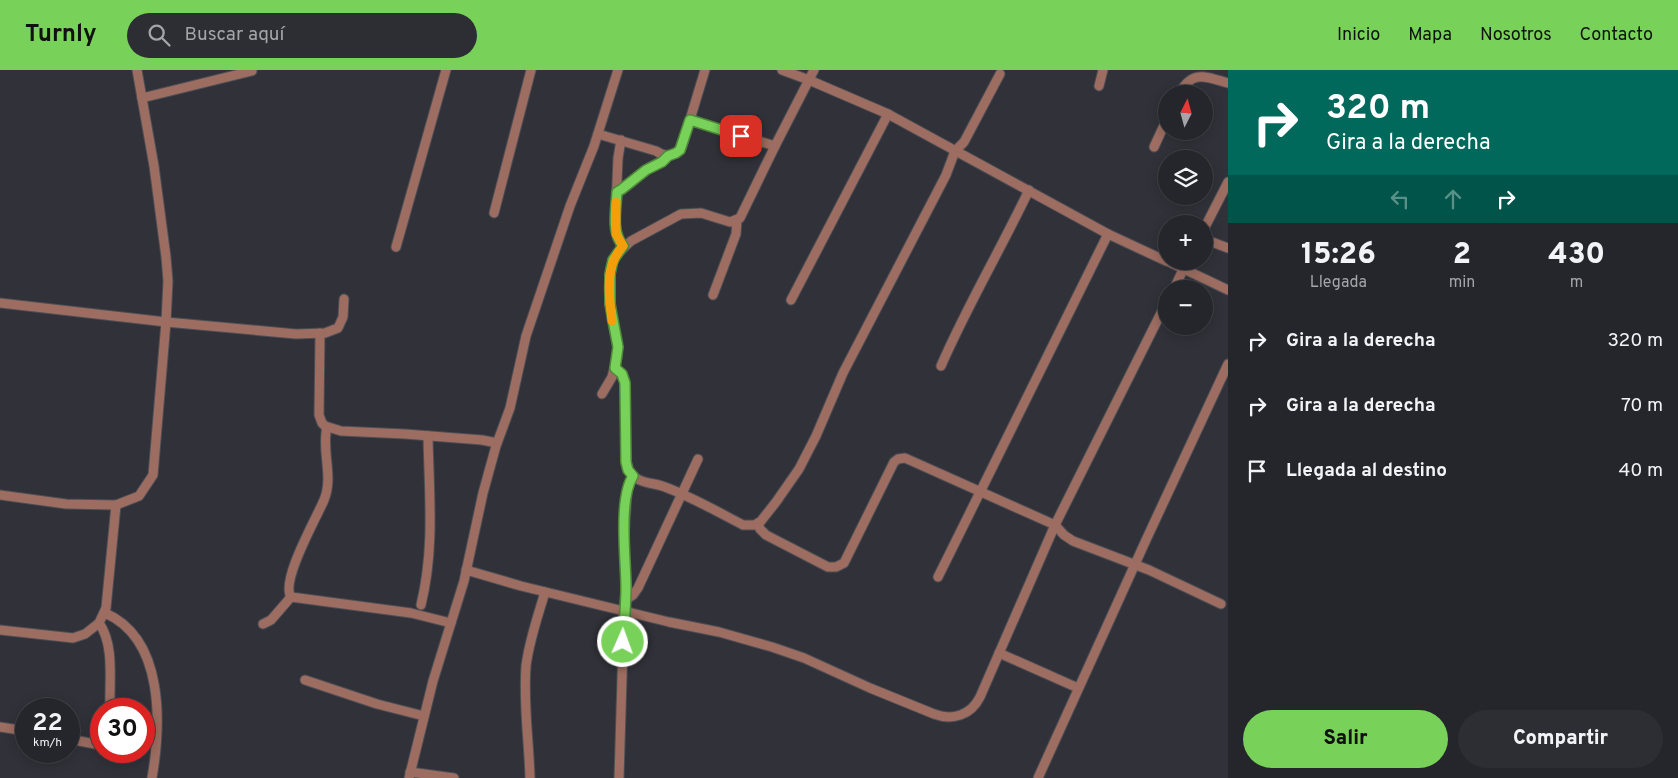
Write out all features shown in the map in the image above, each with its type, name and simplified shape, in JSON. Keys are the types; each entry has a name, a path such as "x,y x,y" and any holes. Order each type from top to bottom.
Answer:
{"street":[{"path":"0,495 66,504 116,505 139,496 153,475 168,281 154,166 137,70"},
{"path":"396,248 446,70"},
{"path":"494,213 531,70"},
{"path":"454,778 409,775 466,570 483,494 497,443 510,408 520,358 532,316 570,206 598,134 618,70"},
{"path":"617,192 646,170 680,150 705,70"},
{"path":"782,70 888,114 1108,234 1158,257"},
{"path":"602,394 608,386 615,368 618,347 611,312 610,274 613,260 623,246 631,240 675,216 687,213 708,214 726,222 737,220 742,216 814,70"},
{"path":"1099,86 1103,70"},
{"path":"142,98 252,71"},
{"path":"615,368 619,370 624,378 626,462 628,470 633,476 641,481 665,486 743,525 758,523 788,486 808,453 843,373 946,175 955,151 964,142 1000,74"},
{"path":"1183,85 1194,76 1202,76 1228,83"},
{"path":"790,300 888,114"},
{"path":"690,120 775,146"},
{"path":"598,134 668,156"},
{"path":"1154,147 1158,138"},
{"path":"621,140 618,158 615,229 618,239 623,246"},
{"path":"1211,215 1228,182"},
{"path":"941,366 958,327 1029,190"},
{"path":"713,294 736,234 737,220"},
{"path":"938,577 1108,234"},
{"path":"1213,242 1228,248"},
{"path":"1194,270 1228,290"},
{"path":"0,302 166,322 301,334 334,330 340,325 343,318 344,299"},
{"path":"466,570 545,592 668,622 719,632 772,647 804,658 870,688 945,717 960,715 974,706 980,697 1056,525 1158,319"},
{"path":"318,333 319,416 322,423 327,427 341,431 383,432 482,440 497,443"},
{"path":"1038,778 1228,364"},
{"path":"291,596 288,588 298,554 327,490 328,474 324,441 327,427"},
{"path":"421,605 428,571 430,547 428,436"},
{"path":"758,523 760,529 766,535 828,567 836,567 844,563 894,462 898,459 908,458 1056,525 1064,535 1073,541 1135,564 1222,604"},
{"path":"625,600 634,595 638,588 698,459"},
{"path":"619,778 626,579 624,541 627,491 633,476"},
{"path":"0,630 73,638 86,634 99,624 105,613 116,505"},
{"path":"530,778 525,701 526,668 530,641 545,592"},
{"path":"291,596 411,613 451,623"},
{"path":"264,624 271,620 291,596"},
{"path":"105,613 118,620 130,632 146,657 153,676 157,714 156,751 152,778"},
{"path":"99,624 106,634 109,644 110,698"},
{"path":"999,653 1078,688"},
{"path":"305,680 377,704 424,716"},
{"path":"0,727 15,729"}],"slow traffic":[{"path":"612,321 609,289 611,267 613,260 623,246 615,229 616,202"}],"route":[{"path":"623,642 626,589 624,541 627,491 633,476 628,470 626,462 625,383 622,374 615,368 618,347 614,333 609,289 613,260 623,246 618,239 615,229 617,192 637,176 680,150 690,120 741,136"}]}
